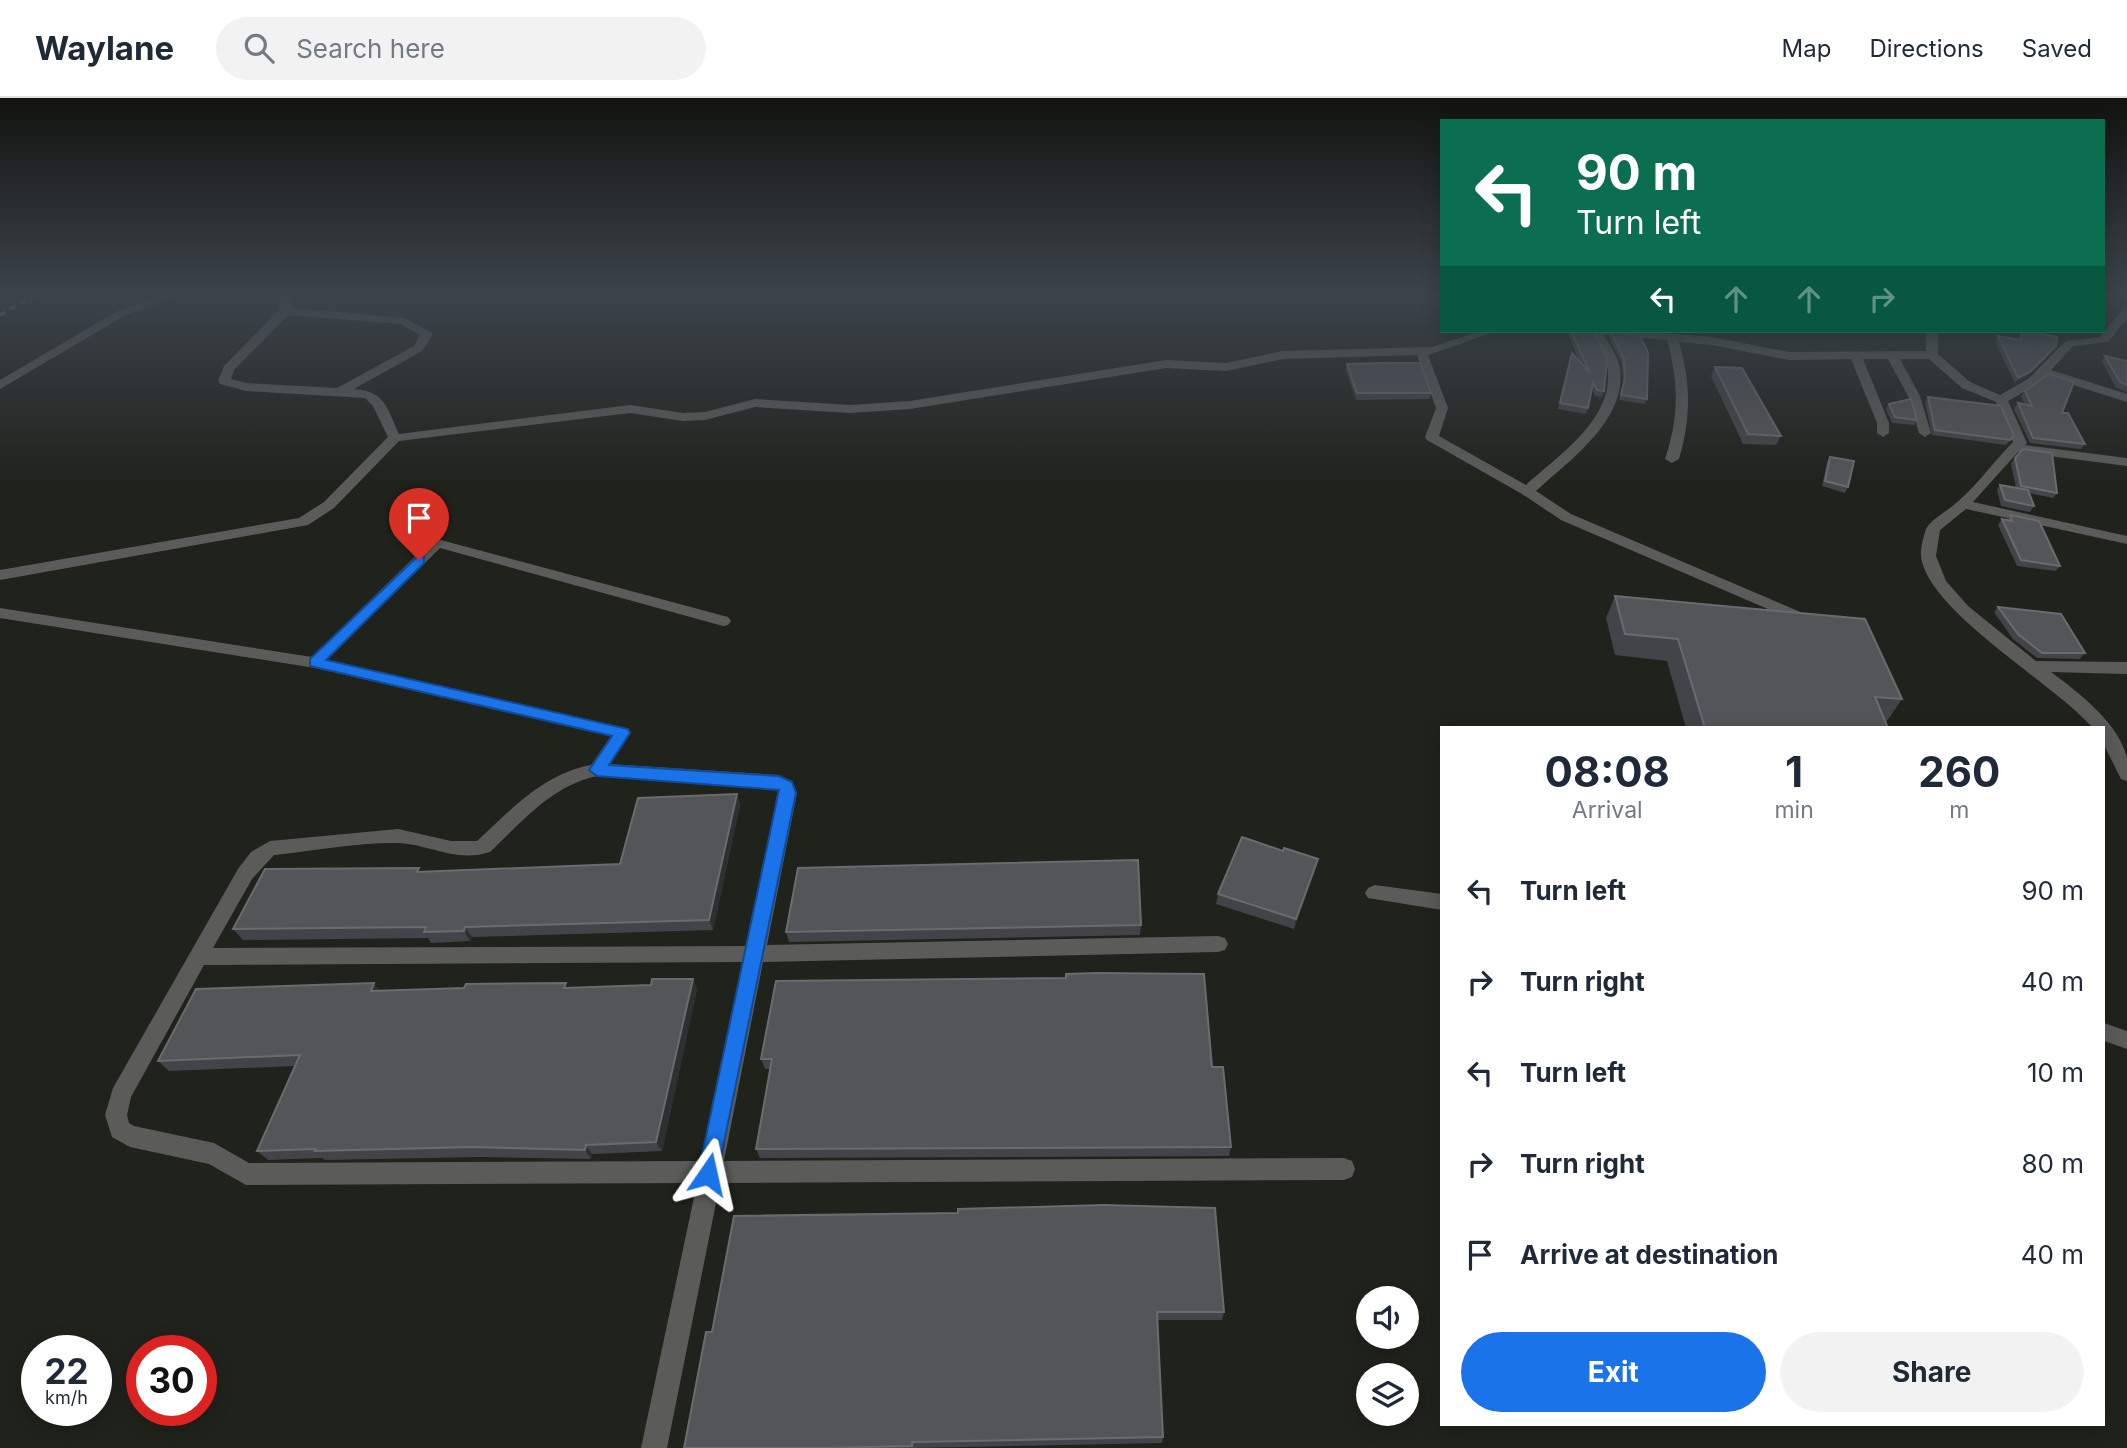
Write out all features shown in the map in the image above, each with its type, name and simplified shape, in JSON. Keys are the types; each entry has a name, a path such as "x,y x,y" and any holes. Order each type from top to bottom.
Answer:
{"street":[{"path":"0,385 47,357"},
{"path":"240,357 228,369 224,381 246,387 368,394 379,404 395,438"},
{"path":"340,392 402,357"},
{"path":"0,575 303,522 329,505 395,438 630,409 683,417 705,416 755,403 850,409 910,405 1166,364 1226,367 1274,357"},
{"path":"1423,357 1442,408 1432,437 1527,491 1566,517 1820,626"},
{"path":"1527,491 1585,437 1611,402 1613,366 1609,357"},
{"path":"1672,459 1685,418 1684,381 1677,357"},
{"path":"1856,357 1883,424 1883,433"},
{"path":"1893,357 1914,396 1924,433"},
{"path":"1935,357 1966,385 2001,400 2020,443 1963,504 1933,530 1928,551 1937,582 1977,625 2033,666 2100,726"},
{"path":"2001,400 2032,382 2056,357"},
{"path":"2042,371 2071,379 2108,396 2127,398"},
{"path":"2015,448 2127,461"},
{"path":"1963,504 2127,540"},
{"path":"315,663 436,542 723,621"},
{"path":"0,613 315,663 623,733 597,770"},
{"path":"2033,666 2127,668"},
{"path":"2105,733 2127,774"},
{"path":"653,1448 708,1174 753,954 788,793 786,786 779,782 597,770 576,772 547,788 483,847 474,850 456,851 414,837 398,836 270,848 258,857 245,874 121,1096 116,1115 120,1130 130,1136 214,1154 246,1174 708,1174 1344,1169"},
{"path":"1375,893 1440,902"},
{"path":"201,957 753,954 1218,944"},
{"path":"2105,1032 2127,1040"}],"building":[{"path":"1571,357 1576,357 1590,373 1583,357 1606,357 1604,391 1597,390 1593,382 1588,408 1560,403"},
{"path":"1623,357 1648,357 1647,399 1621,395 1625,378"},
{"path":"2008,357 2045,357 2030,372 2018,378"},
{"path":"2106,357 2127,361 2127,385 2120,382"},
{"path":"1420,363 1431,393 1357,393 1347,364"},
{"path":"1715,367 1742,368 1781,436 1748,434"},
{"path":"2049,374 2074,382 2062,413 2068,413 2085,444 2033,438 2018,403 2032,406 2025,391"},
{"path":"1928,397 2001,406 2014,436 2010,440 1935,430"},
{"path":"1911,399 1917,420 1895,417 1889,404"},
{"path":"2023,449 2052,453 2057,493 2021,486 2015,458"},
{"path":"1830,457 1854,461 1848,487 1825,481"},
{"path":"2000,485 2028,490 2034,506 2005,500"},
{"path":"2010,515 2039,521 2060,566 2021,560 2002,519 2012,521"},
{"path":"1615,596 1865,619 1902,699 1875,697 1887,726 1704,726 1678,639 1625,634"},
{"path":"1998,607 2061,614 2085,653 2042,653 2018,634"},
{"path":"737,794 709,920 465,927 464,931 424,932 426,927 233,929 265,869 419,868 417,872 620,864 638,798"},
{"path":"1242,837 1318,859 1296,919 1218,894"},
{"path":"1138,860 1141,925 786,932 798,868"},
{"path":"1066,974 1204,974 1212,1067 1223,1067 1231,1147 756,1149 772,1059 761,1059 776,981 1066,978"},
{"path":"652,979 693,979 656,1142 586,1145 585,1150 471,1147 257,1151 300,1055 158,1061 196,989 374,983 371,991 464,988 466,984 566,983 564,988 651,985"},
{"path":"1104,1205 1215,1208 1224,1312 1157,1312 1163,1437 912,1442 912,1446 828,1448 684,1448 706,1332 712,1332 734,1216 958,1213 958,1209"}],"route":[{"path":"419,560 315,663 623,733 597,770 779,782 786,786 788,793 708,1174"}]}
